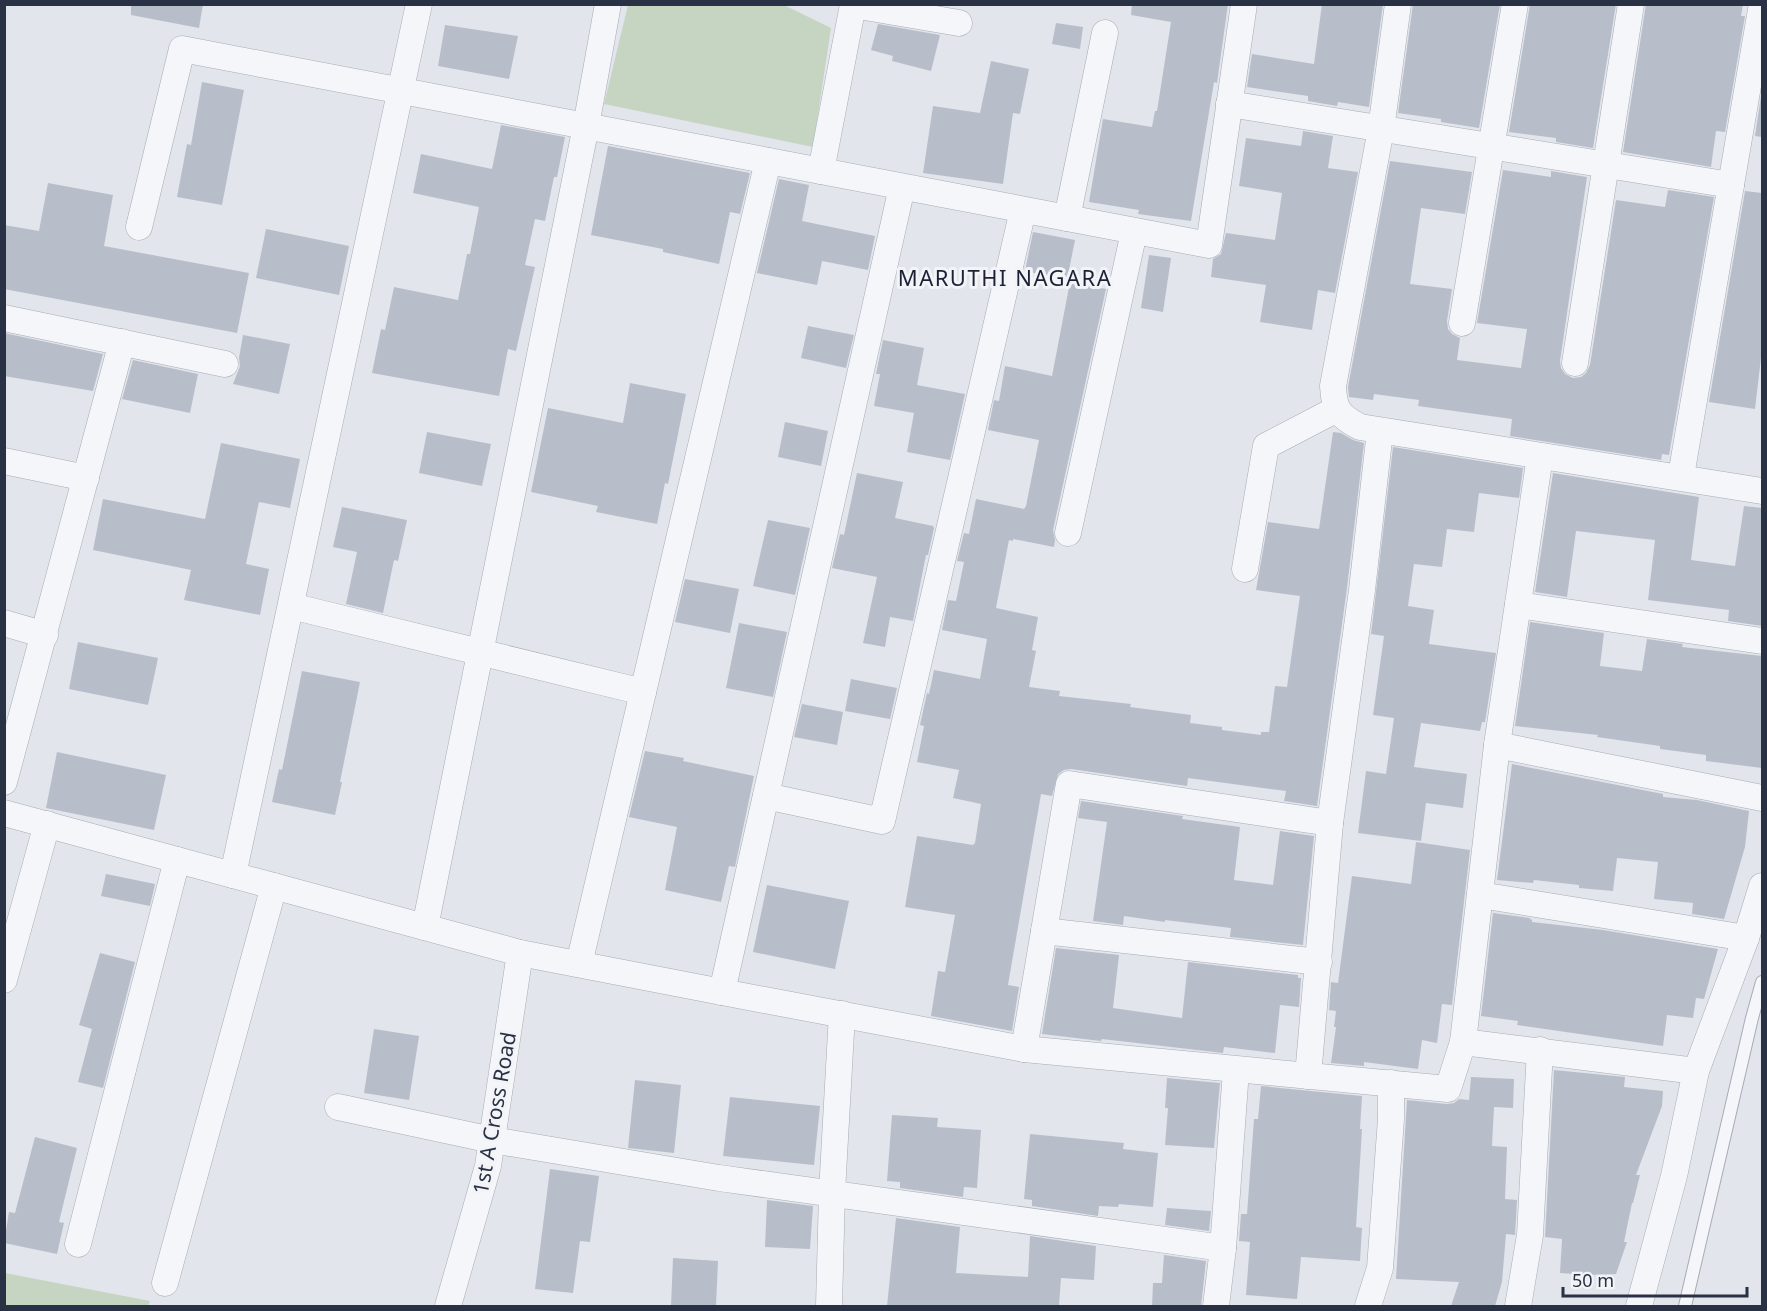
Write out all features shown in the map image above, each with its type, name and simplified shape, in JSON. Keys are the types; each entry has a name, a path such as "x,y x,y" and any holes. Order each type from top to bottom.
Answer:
{"street":[{"path":"233,875 419,4"},
{"path":"425,927 586,126 608,4"},
{"path":"821,171 853,4 959,23"},
{"path":"139,227 182,49 1209,245 1244,4"},
{"path":"1398,4 1381,129 1333,386 1334,404 1345,419 1360,427 1681,476 1762,491"},
{"path":"1462,323 1515,4"},
{"path":"1575,363 1630,4"},
{"path":"1681,476 1762,4"},
{"path":"1067,218 1105,33"},
{"path":"1229,105 1731,185"},
{"path":"579,964 768,161"},
{"path":"722,992 902,187"},
{"path":"766,796 882,821 1023,210"},
{"path":"1068,533 1134,231"},
{"path":"4,318 225,364"},
{"path":"4,782 122,342"},
{"path":"1245,569 1266,446 1337,408"},
{"path":"1308,1076 1330,823 1362,591 1380,430"},
{"path":"4,813 520,953 722,992 1024,1049 1448,1089 1463,1042 1497,745 1540,456"},
{"path":"4,461 86,478"},
{"path":"1518,605 1762,641"},
{"path":"291,606 643,692"},
{"path":"4,623 45,635"},
{"path":"1497,745 1762,798"},
{"path":"1024,1049 1069,784 1330,823"},
{"path":"4,980 46,825"},
{"path":"78,1244 177,860"},
{"path":"165,1283 274,886"},
{"path":"1639,1306 1674,1176 1696,1071 1746,938 1762,886"},
{"path":"1480,894 1746,938"},
{"path":"1044,931 1318,962"},
{"name":"1st A Cross Road","path":"452,1306 488,1166 520,953"},
{"path":"829,1306 832,1192 842,1014"},
{"path":"1463,1042 1696,1071"},
{"path":"1518,1306 1530,1235 1540,1050"},
{"path":"1216,1306 1223,1248 1236,1070"},
{"path":"1368,1306 1380,1268 1391,1119 1391,1083"},
{"path":"338,1107 492,1140 719,1178 1223,1248"}],"lane":[{"path":"1685,1306 1757,1019 1762,982"}],"green space":[{"path":"628,5 784,5 831,28 813,147 604,104"},
{"path":"5,1273 150,1301 148,1306 5,1306"}],"building":[{"path":"131,4 203,4 199,28 131,15"},
{"path":"1132,4 1228,4 1217,83 1214,82 1191,221 1138,214 1139,210 1089,202 1103,119 1152,127 1155,111 1157,111 1171,22 1131,15"},
{"path":"1322,4 1383,4 1369,107 1338,102 1337,106 1308,101 1308,96 1247,87 1252,54 1314,64"},
{"path":"1413,4 1500,4 1479,128 1441,122 1441,119 1398,113"},
{"path":"1530,4 1616,4 1593,148 1556,142 1556,138 1509,132"},
{"path":"1646,4 1743,4 1741,16 1745,16 1725,132 1716,131 1711,167 1623,152"},
{"path":"1056,23 1083,27 1080,49 1052,44"},
{"path":"878,24 940,35 931,71 892,61 893,56 871,50"},
{"path":"445,25 518,36 509,79 438,66"},
{"path":"991,61 1029,69 1020,114 1013,113 1003,184 923,173 933,106 980,113"},
{"path":"202,82 244,90 222,205 177,197 187,144 191,145"},
{"path":"1762,90 1762,137 1755,136"},
{"path":"501,125 565,137 545,221 535,219 525,265 535,267 516,351 508,349 499,396 372,373 381,329 385,330 394,287 458,300 467,254 470,254 479,207 413,193 421,154 492,169"},
{"path":"1303,131 1333,136 1328,168 1358,172 1335,293 1318,290 1312,330 1260,322 1266,285 1211,277 1213,259 1221,254 1226,233 1275,240 1282,193 1239,186 1246,138 1301,146"},
{"path":"608,146 750,173 740,214 730,212 719,264 663,252 663,249 591,235"},
{"path":"1390,161 1472,172 1465,214 1421,208 1410,284 1452,289 1447,321 1448,329 1460,338 1457,360 1521,368 1527,329 1477,323 1503,170 1551,177 1551,171 1587,177 1560,361 1565,374 1573,378 1581,377 1590,365 1616,200 1665,207 1668,190 1714,197 1669,455 1662,454 1661,460 1510,436 1512,419 1418,406 1419,400 1374,394 1373,400 1349,397 1348,387"},
{"path":"779,179 809,185 802,221 875,236 868,270 822,261 817,285 757,273"},
{"path":"48,183 113,195 104,246 249,273 237,333 4,289 4,225 39,231"},
{"path":"1745,191 1762,193 1762,349 1755,409 1709,402"},
{"path":"266,229 349,246 339,295 256,278"},
{"path":"1033,232 1075,240 1067,280 1025,271"},
{"path":"1149,255 1171,258 1163,312 1141,308"},
{"path":"1070,282 1106,289 1053,530 1054,547 1009,540 996,608 1038,617 1032,650 1036,651 1029,687 1060,691 1059,696 1131,704 1130,707 1191,715 1190,723 1222,727 1222,730 1261,735 1261,732 1269,732 1275,686 1287,687 1300,596 1256,590 1268,522 1319,529 1333,432 1364,443 1317,806 1284,801 1286,791 1188,778 1187,786 1071,769 1058,774 1052,796 1041,794 1008,985 1019,987 1012,1031 931,1016 938,971 945,972 955,915 905,907 917,836 973,845 975,843 981,804 953,798 959,770 917,762 924,726 920,725 934,670 980,679 987,639 942,630 948,600 956,601 964,562 957,561 964,533 969,534 976,499 1024,509 1026,506 1039,440 988,430 994,400 999,401 1005,366 1052,376"},
{"path":"808,326 854,335 846,368 801,358"},
{"path":"4,333 103,354 93,391 4,376"},
{"path":"243,335 290,344 279,394 233,384 240,366"},
{"path":"883,340 924,348 917,385 965,394 950,460 907,452 914,413 874,406 880,374 876,374"},
{"path":"133,360 198,374 190,413 122,399"},
{"path":"630,383 686,394 668,484 665,483 657,524 596,512 598,506 531,492 548,408 623,423"},
{"path":"785,422 828,431 821,466 778,457"},
{"path":"427,432 491,444 482,486 419,473"},
{"path":"221,443 300,459 290,508 259,502 246,564 269,569 260,615 184,600 191,570 93,550 103,499 205,519"},
{"path":"1393,447 1523,468 1519,498 1479,493 1474,532 1447,529 1442,567 1414,564 1408,606 1434,610 1429,644 1496,653 1485,722 1482,722 1480,731 1421,723 1414,767 1467,774 1463,808 1426,803 1421,841 1358,833 1366,771 1386,774 1394,718 1373,715 1384,636 1371,634"},
{"path":"857,473 903,482 895,518 934,528 928,555 926,555 913,621 890,617 885,647 863,643 877,577 832,568 840,534 844,535"},
{"path":"1553,473 1699,497 1691,560 1735,566 1744,506 1762,508 1762,626 1728,621 1729,610 1648,600 1655,540 1576,531 1567,597 1535,592"},
{"path":"342,507 407,520 398,561 394,560 383,613 346,604 357,552 333,547"},
{"path":"768,520 810,528 795,595 753,586"},
{"path":"685,579 739,589 730,633 675,622"},
{"path":"1530,622 1604,633 1600,666 1642,671 1647,639 1683,644 1682,647 1762,656 1762,768 1706,761 1706,755 1660,749 1660,746 1597,737 1598,735 1515,726"},
{"path":"739,623 787,632 773,697 726,688"},
{"path":"78,642 158,658 148,705 69,689"},
{"path":"302,671 360,682 335,815 272,802 279,769 282,770"},
{"path":"851,679 897,688 890,719 845,711"},
{"path":"802,704 843,712 837,745 794,737"},
{"path":"645,751 684,758 683,761 754,776 735,867 729,866 721,902 665,890 677,827 629,817"},
{"path":"57,752 166,775 154,830 46,808"},
{"path":"1512,764 1663,794 1663,797 1697,800 1749,811 1745,847 1724,919 1692,914 1693,903 1654,899 1658,862 1617,858 1613,891 1534,880 1533,883 1497,880"},
{"path":"1081,801 1240,827 1234,880 1273,885 1280,831 1314,836 1303,945 1230,937 1231,928 1165,920 1165,922 1124,916 1123,925 1093,921 1107,822 1078,818"},
{"path":"1416,842 1470,850 1452,1005 1442,1004 1437,1043 1422,1040 1418,1069 1364,1062 1364,1066 1331,1063 1336,1011 1329,1010 1331,982 1338,983 1352,876 1411,884"},
{"path":"106,874 155,884 150,906 101,896"},
{"path":"767,885 849,901 835,969 753,952"},
{"path":"1493,913 1529,918 1532,922 1603,930 1718,949 1704,999 1696,998 1693,1018 1667,1015 1663,1046 1517,1025 1518,1021 1481,1016"},
{"path":"1056,948 1119,955 1113,1008 1182,1018 1188,962 1298,975 1298,978 1301,978 1299,1007 1280,1005 1275,1053 1224,1047 1223,1053 1042,1034"},
{"path":"100,953 135,962 103,1088 78,1082 92,1029 79,1025"},
{"path":"374,1029 419,1036 409,1100 364,1093"},
{"path":"1554,1070 1625,1077 1624,1087 1663,1091 1662,1106 1636,1175 1640,1175 1624,1242 1627,1242 1616,1274 1560,1273 1562,1239 1545,1237"},
{"path":"1471,1077 1514,1079 1513,1108 1494,1107 1492,1146 1507,1147 1505,1199 1517,1200 1515,1235 1506,1234 1502,1282 1495,1306 1451,1306 1459,1282 1396,1279 1407,1100 1447,1104 1459,1099 1469,1100"},
{"path":"1167,1078 1220,1083 1214,1148 1165,1145 1168,1108 1165,1108"},
{"path":"635,1080 681,1085 674,1153 628,1148"},
{"path":"1261,1086 1362,1096 1356,1227 1362,1228 1360,1261 1301,1257 1297,1299 1246,1295 1250,1242 1239,1241 1241,1214 1247,1214 1254,1119 1258,1119"},
{"path":"730,1097 820,1106 814,1165 723,1156"},
{"path":"892,1115 938,1118 937,1127 981,1130 977,1188 964,1187 963,1197 900,1188 900,1182 887,1181"},
{"path":"1030,1134 1124,1143 1123,1149 1158,1153 1153,1207 1119,1204 1118,1207 1099,1206 1098,1216 1032,1206 1032,1200 1024,1199"},
{"path":"35,1137 77,1148 59,1222 64,1223 57,1254 4,1243 9,1212 15,1213"},
{"path":"550,1169 599,1176 590,1242 580,1241 573,1293 535,1289"},
{"path":"767,1200 813,1206 810,1249 765,1247"},
{"path":"1167,1208 1211,1211 1209,1231 1165,1225"},
{"path":"896,1218 960,1227 956,1273 1028,1277 1030,1236 1096,1246 1094,1280 1061,1278 1059,1306 887,1306"},
{"path":"1164,1255 1206,1261 1201,1306 1152,1306 1153,1283 1162,1283"},
{"path":"673,1258 718,1261 716,1306 671,1306"}],"district":[{"name":"MARUTHI NAGARA","path":"1005,277"}]}
